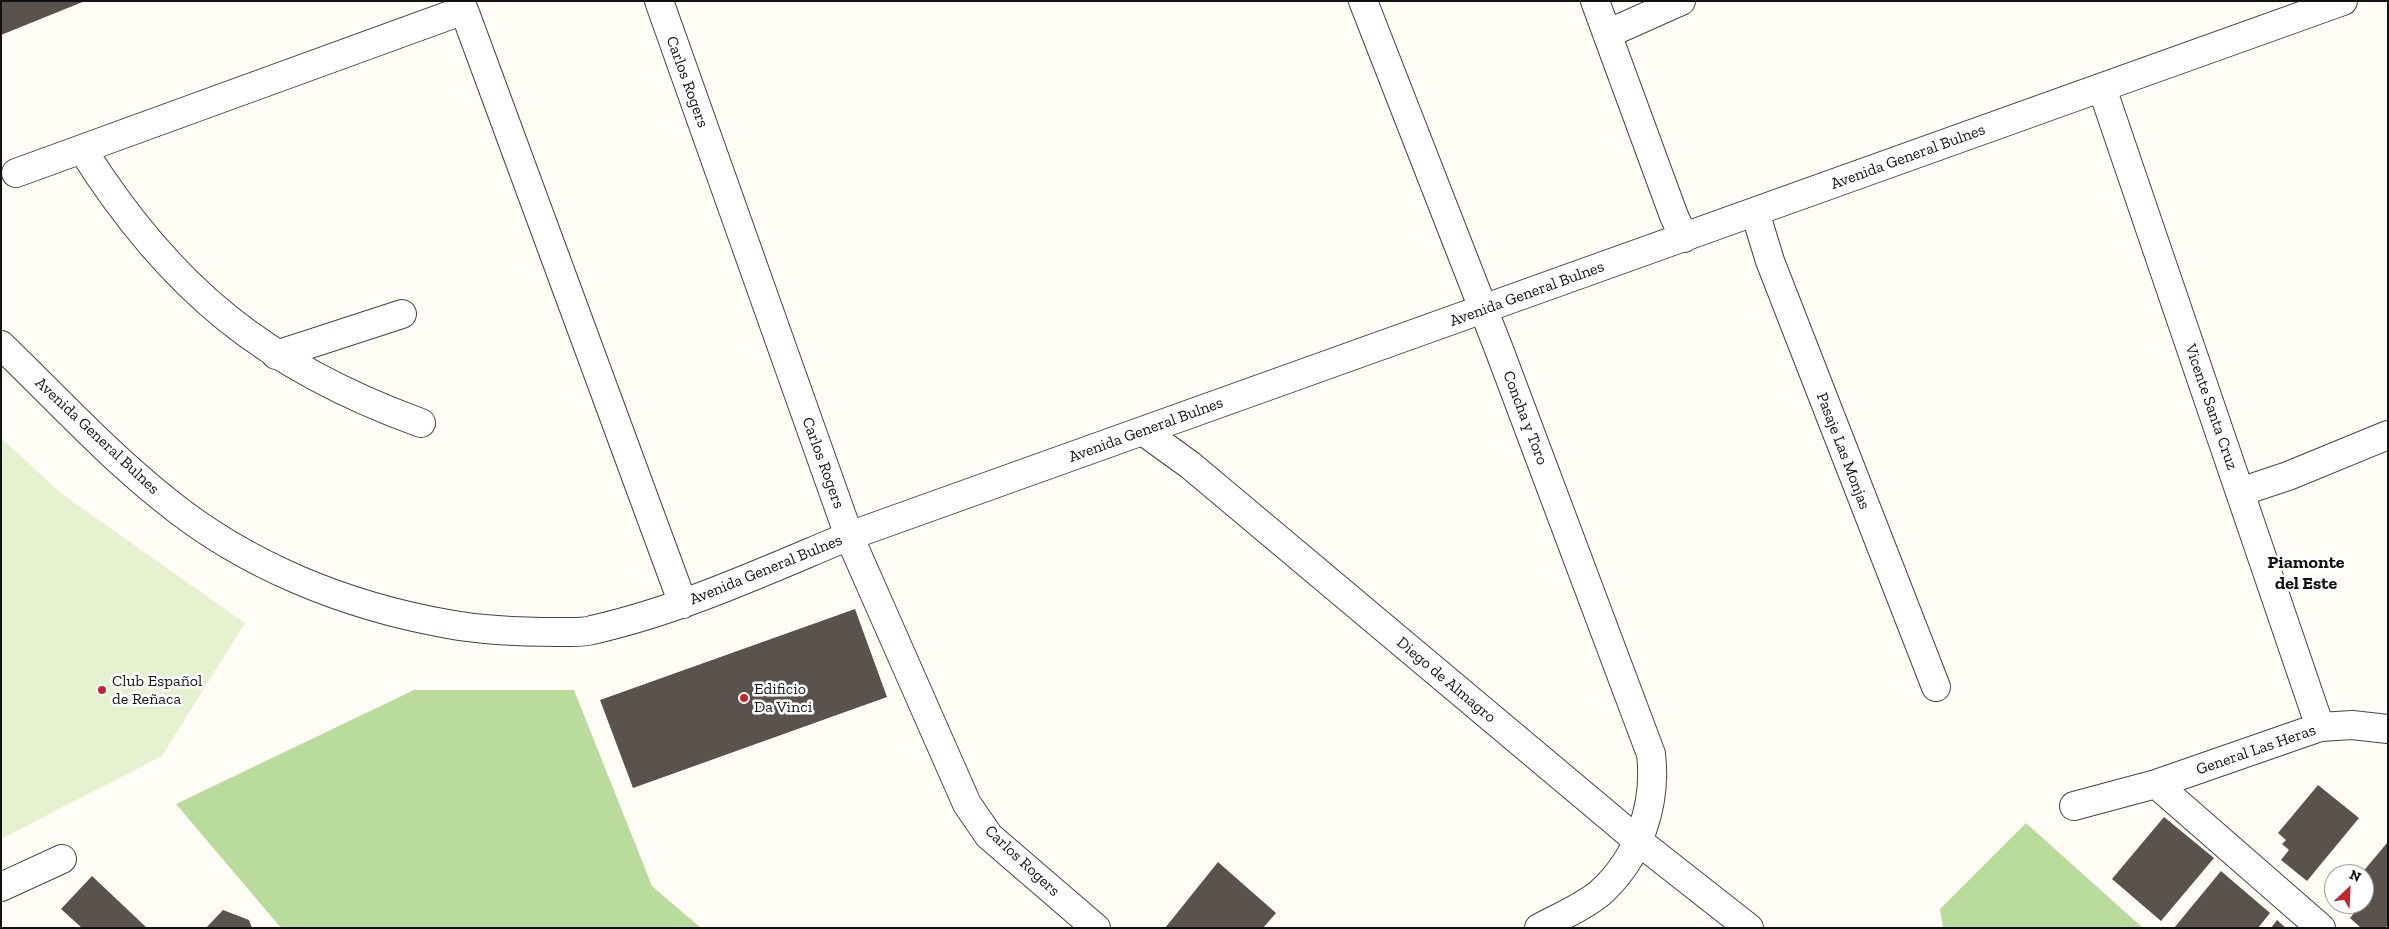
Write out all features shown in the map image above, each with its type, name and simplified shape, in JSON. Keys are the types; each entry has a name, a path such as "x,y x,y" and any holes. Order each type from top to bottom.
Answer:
{"street":[{"name":"Carlos Rogers","path":"659,1 849,536 967,804 989,836 1096,928"},
{"name":"Concha y Toro","path":"1363,1 1500,352 1651,754 1654,777 1652,800 1647,821 1637,840"},
{"path":"1595,1 1674,216 1684,238"},
{"path":"1608,34 1681,1"},
{"name":"Avenida General Bulnes","path":"1,345 126,467 167,502 210,532 256,560 304,583 354,601 412,618 470,628 530,632 590,631 683,604 849,536 2344,1"},
{"path":"16,173 464,10 683,604"},
{"name":"Vicente Santa Cruz","path":"2102,88 2320,727"},
{"path":"82,149 106,187 160,256 196,292 235,325 276,354 322,381 371,405 421,423"},
{"name":"Pasaje Las Monjas","path":"1755,212 1770,262 1936,687"},
{"path":"276,354 402,314"},
{"name":"Diego de Almagro","path":"1143,431 1190,465 1637,840 1749,928"},
{"path":"2240,492 2288,476 2388,434"},
{"name":"General Las Heras","path":"2074,806 2156,784 2320,727 2352,725 2388,729"},
{"path":"2156,784 2320,928"},
{"path":"1539,928 1598,894 1622,867 1637,840"},
{"path":"1,887 62,859"}],"green space":[{"name":"Club Español de Reñaca","path":"1,438 62,494 245,623 162,756 1,839"},
{"path":"414,690 574,690 652,886 701,928 281,928 176,804"},
{"path":"2026,823 2143,928 1943,928 1940,909"}],"building":[{"path":"1,1 85,1 1,35"},
{"name":"Edificio Da Vinci","path":"855,609 887,697 633,788 600,700"},
{"path":"2318,785 2359,818 2307,881 2281,860 2289,850 2282,844 2286,840 2278,833"},
{"path":"2164,817 2214,858 2161,921 2112,879"},
{"path":"2387,843 2388,924 2385,928 2361,928 2350,918 2353,914 2374,914 2374,864 2369,864"},
{"path":"1218,862 1276,913 1263,928 1165,928"},
{"path":"2221,871 2270,913 2258,928 2174,928"},
{"path":"92,876 147,928 82,928 61,909"},
{"path":"223,910 249,920 252,928 206,928"},
{"path":"2277,920 2286,928 2271,928"}],"place":[{"name":"Club Español de Reñaca","path":"102,690"},
{"name":"Edificio Da Vinci","path":"744,698"}],"district":[{"name":"Piamonte del Este","path":"2306,573"}]}
